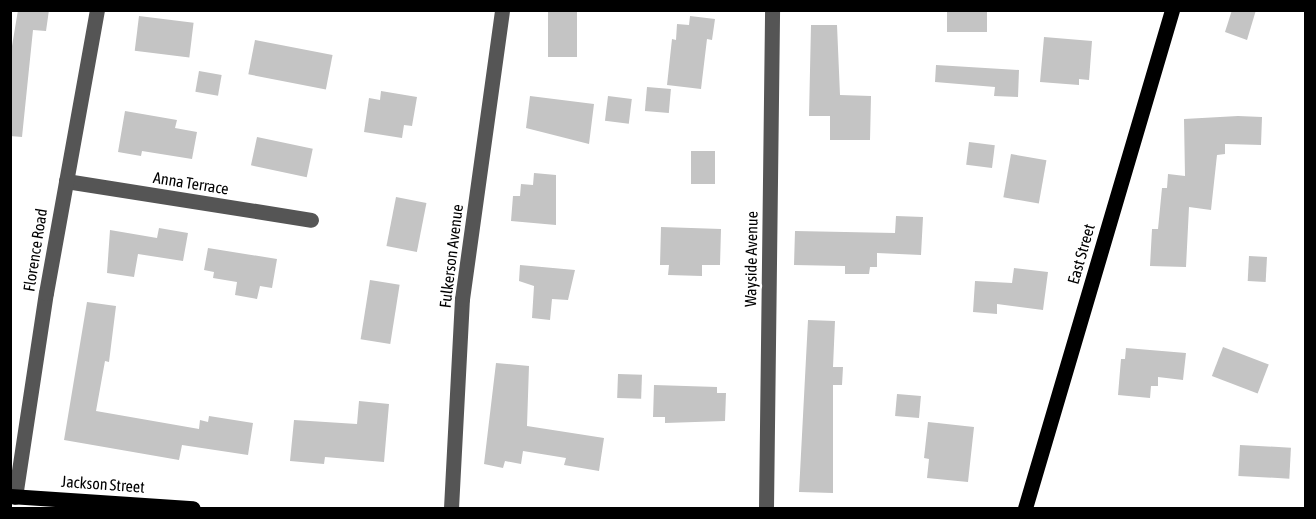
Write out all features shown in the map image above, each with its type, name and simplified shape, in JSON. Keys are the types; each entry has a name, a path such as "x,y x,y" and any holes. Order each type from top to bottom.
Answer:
{"main road":[{"name":"East Street","path":"1026,508 1172,10"},
{"name":"Jackson Street","path":"13,496 194,508"}],"street":[{"name":"Florence Road","path":"13,496 97,10"},
{"name":"Fulkerson Avenue","path":"451,508 462,299 502,10"},
{"name":"Wayside Avenue","path":"766,508 772,10"},
{"name":"Anna Terrace","path":"66,181 310,220"}],"building":[{"path":"18,10 49,10 46,31 33,30 22,137 10,136 10,58"},
{"path":"548,10 577,10 577,57 548,57"},
{"path":"947,10 987,10 987,32 947,32"},
{"path":"1232,10 1256,10 1247,40 1225,32"},
{"path":"139,16 194,23 189,57 135,51"},
{"path":"690,16 715,19 712,40 707,39 701,89 667,85 672,39 676,40 677,24 689,25"},
{"path":"811,25 837,25 840,95 871,96 870,140 830,140 830,116 809,116"},
{"path":"1044,37 1092,41 1089,80 1079,79 1079,85 1040,82"},
{"path":"255,40 333,55 326,89 248,74"},
{"path":"936,65 1019,70 1018,97 994,96 995,87 935,82"},
{"path":"199,71 222,75 218,96 195,92"},
{"path":"647,87 671,89 669,113 645,111"},
{"path":"381,91 417,97 412,126 404,125 402,138 364,132 369,98 380,100"},
{"path":"530,96 594,104 589,144 526,128"},
{"path":"608,96 632,99 629,124 605,121"},
{"path":"125,111 177,120 175,128 197,132 192,159 142,151 141,156 118,152"},
{"path":"1262,117 1261,145 1225,144 1225,154 1217,155 1211,210 1189,207 1186,267 1150,266 1152,229 1158,229 1162,188 1167,188 1168,174 1185,176 1184,119"},
{"path":"257,137 313,149 307,177 251,165"},
{"path":"969,142 995,145 992,168 966,165"},
{"path":"691,151 715,151 715,184 691,184"},
{"path":"1011,154 1046,160 1039,204 1003,197"},
{"path":"534,173 556,175 556,225 511,221 513,196 520,196 521,184 533,185"},
{"path":"396,197 426,203 417,252 386,246"},
{"path":"896,216 923,217 921,255 877,253 877,267 870,267 869,274 845,274 845,266 794,265 795,231 895,233"},
{"path":"661,227 721,229 720,265 702,265 702,276 668,275 669,265 660,265"},
{"path":"159,228 188,233 183,261 138,254 134,277 107,273 110,230 157,238"},
{"path":"208,248 277,259 272,288 260,286 257,299 235,295 237,282 213,278 214,272 204,270"},
{"path":"1249,256 1267,257 1266,282 1248,281"},
{"path":"520,265 575,270 568,300 552,299 550,320 532,318 534,286 519,281"},
{"path":"1014,268 1048,272 1043,310 997,304 997,314 973,312 975,281 1012,283"},
{"path":"370,280 400,285 390,344 361,339"},
{"path":"87,302 116,306 109,362 105,361 96,411 199,429 200,420 208,422 209,416 253,423 248,455 182,445 179,460 64,440"},
{"path":"808,320 835,321 833,367 843,367 842,385 833,385 833,493 799,492"},
{"path":"1223,347 1269,365 1258,394 1212,376"},
{"path":"1126,348 1186,353 1183,380 1158,377 1158,386 1151,386 1150,398 1118,395 1121,359 1125,359"},
{"path":"496,363 529,366 527,426 604,438 599,471 564,465 566,458 523,451 521,464 505,461 503,468 484,464"},
{"path":"618,374 642,375 641,399 617,398"},
{"path":"654,385 717,387 717,393 726,393 725,421 665,423 665,417 653,417"},
{"path":"897,394 921,396 919,418 895,416"},
{"path":"359,401 389,404 384,462 325,457 324,464 290,461 294,420 357,424"},
{"path":"928,422 974,427 968,482 927,478 929,459 924,458"},
{"path":"1240,445 1291,448 1289,479 1238,476"}]}
